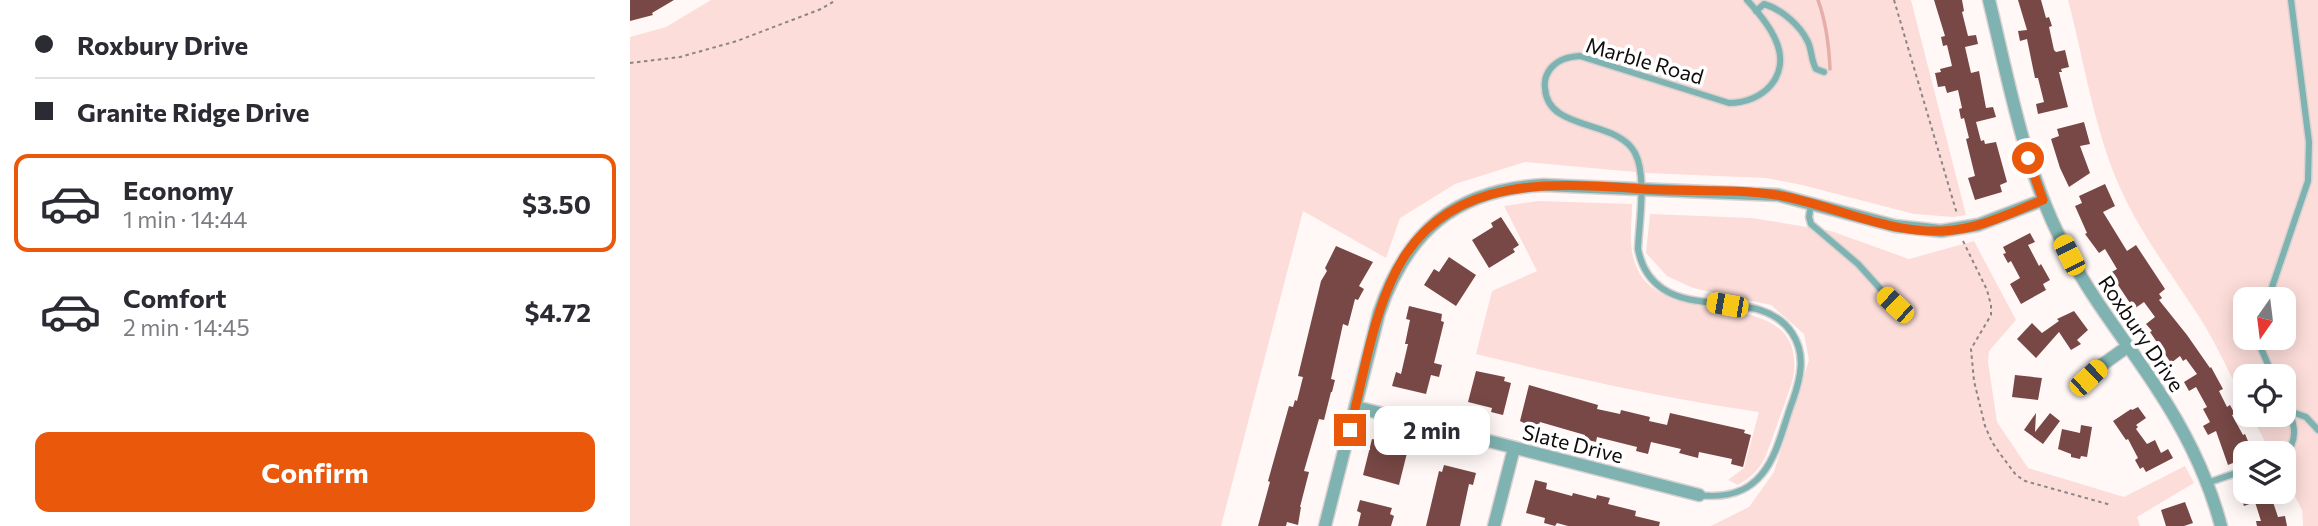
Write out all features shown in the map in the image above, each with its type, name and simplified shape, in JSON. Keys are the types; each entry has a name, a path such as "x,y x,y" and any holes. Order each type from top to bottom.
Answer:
{"street":[{"name":"Roxbury Drive","path":"1989,0 2023,142 2043,200 2074,264 2169,408 2207,483 2221,526"},
{"path":"1325,526 1379,313 1390,283 1408,252 1439,219 1477,198 1522,186 1757,193 1812,203 1895,226 1941,231 1978,225 2043,200"},
{"path":"2080,389 2099,368 2127,347"},
{"name":"Slate Drive","path":"1356,407 1699,495"},
{"path":"1494,526 1514,448"}],"lane":[{"name":"Marble Road","path":"1699,495 1723,496 1742,491 1768,467 1798,382 1801,358 1798,345 1786,325 1774,316 1675,295 1654,282 1641,261 1639,248 1641,188 1639,162 1634,150 1616,135 1567,118 1555,111 1548,102 1544,83 1548,73 1560,60 1580,56 1729,103 1755,99 1766,92 1780,63 1776,41 1747,0"},
{"path":"2272,287 2305,194 2310,164 2291,0"},
{"path":"1756,11 1764,4 1773,6 1787,17 1809,44 1811,61 1816,69 1824,72"},
{"path":"1812,203 1808,217 1811,224 1858,264 1895,305 1907,306"},
{"path":"2296,413 2306,416 2318,430"},
{"path":"2207,483 2233,474"}],"path":[{"path":"630,63 680,57 737,41 821,9 836,0"},
{"path":"1895,0 1958,219"},
{"path":"1963,240 1991,305 1991,316 1970,349 1974,381 1985,426 1992,442 2017,475 2025,481 2111,505"}],"shaded area":[{"path":"711,0 1911,0 1966,215 1954,217 1914,214 1766,178 1647,173 1525,162 1455,184 1400,218 1386,258 1303,211 1221,526 630,526 630,37 666,27"},
{"path":"2068,0 2318,0 2318,526 2303,526 2302,510 2296,498 2296,441 2265,441 2257,427 2296,427 2296,364 2233,364 2233,380 2206,328 2154,249 2123,195 2107,155"},
{"path":"1538,201 1632,204 1633,256 1649,285 1672,298 1754,316 1776,326 1790,344 1794,372 1790,388 1765,458 1746,480 1738,485 1728,480 1744,468 1759,412 1616,386 1476,354 1492,291 1537,271 1504,206"},
{"path":"1650,214 1752,218 1831,231 1909,259 1974,241 2016,320 1989,351 1988,362 1997,422 2028,468 2124,497 2185,466 2194,483 2137,517 2140,526 1711,526 1749,507 1774,472 1809,360 1804,334 1771,305 1693,288 1667,276 1646,253"}],"building":[{"path":"630,0 674,0 652,13 653,15 630,21"},
{"path":"1934,0 1962,0 1968,36 1976,35 1978,44 1965,47 1971,73 1979,71 1986,108 1993,107 1996,117 1976,122 1981,141 1984,140 1985,144 1996,142 2007,182 2000,185 2002,192 1975,200 1968,178 1975,176 1966,139 1969,138 1959,109 1962,108 1958,90 1947,93 1945,86 1938,87 1935,73 1952,66 1947,45 1943,46 1941,37 1945,36"},
{"path":"2018,0 2041,0 2046,18 2049,17 2052,26 2049,27 2054,50 2065,50 2069,67 2059,72 2068,107 2038,114 2036,104 2044,102 2038,78 2035,78 2027,39 2020,41 2018,31 2027,30"},
{"path":"2084,122 2090,144 2080,146 2090,173 2069,187 2051,139 2059,136 2057,129"},
{"path":"2105,184 2115,206 2103,212 2127,251 2136,245 2165,289 2159,294 2162,298 2159,300 2211,367 2223,389 2219,391 2227,407 2230,405 2233,410 2233,427 2239,427 2248,441 2233,441 2233,463 2228,465 2216,431 2208,435 2203,426 2210,422 2203,409 2207,407 2196,387 2189,391 2184,382 2197,374 2186,359 2183,361 2180,356 2171,363 2146,324 2155,317 2144,302 2134,309 2110,273 2117,269 2105,249 2099,253 2085,234 2087,233 2075,206 2082,203 2079,196"},
{"path":"1501,217 1519,245 1513,249 1515,252 1489,268 1472,240 1493,227 1491,223"},
{"path":"2030,233 2035,242 2028,245 2050,280 2043,284 2046,290 2021,304 2010,284 2020,278 2011,261 2008,263 2003,254 2006,253 2003,247"},
{"path":"1336,246 1373,262 1359,286 1364,289 1358,300 1355,299 1348,326 1343,324 1331,379 1335,380 1332,392 1324,420 1319,419 1304,471 1309,472 1298,525 1287,522 1286,526 1258,526 1289,406 1293,407 1295,400 1297,401 1303,377 1298,376 1321,281"},
{"path":"1449,257 1476,275 1456,306 1424,285 1434,269 1439,272"},
{"path":"1409,306 1442,314 1441,321 1444,322 1434,363 1442,365 1439,377 1431,375 1426,394 1392,386 1396,372 1401,374 1408,344 1405,344 1410,320 1406,319"},
{"path":"2074,311 2088,330 2077,340 2081,344 2071,350 2059,332 2036,358 2017,339 2032,323 2042,333 2059,321 2057,319"},
{"path":"1476,371 1505,377 1504,381 1511,383 1503,415 1491,412 1492,408 1468,402"},
{"path":"2015,375 2042,378 2038,400 2012,397"},
{"path":"1529,385 1598,405 1597,409 1620,414 1621,410 1650,417 1649,421 1667,425 1670,413 1745,430 1744,433 1751,435 1743,467 1731,464 1732,459 1699,452 1698,458 1679,453 1681,449 1651,442 1648,454 1636,451 1637,447 1597,437 1596,442 1584,439 1585,435 1540,422 1538,427 1526,424 1520,421"},
{"path":"2138,407 2146,418 2136,425 2136,429 2147,444 2155,440 2161,453 2168,449 2173,458 2146,472 2143,467 2140,469 2135,460 2138,458 2128,439 2126,440 2113,421"},
{"path":"2036,413 2035,432 2050,413 2060,421 2043,444 2024,430"},
{"path":"2081,425 2092,427 2087,457 2081,456 2080,459 2058,449 2062,429 2080,433"},
{"path":"1372,439 1391,443 1390,448 1407,453 1399,485 1363,475"},
{"path":"1444,465 1476,473 1473,485 1469,484 1460,526 1426,526 1439,471 1442,472"},
{"path":"1535,480 1547,483 1546,489 1572,496 1573,493 1596,499 1597,495 1610,498 1608,504 1636,511 1635,516 1660,522 1659,526 1568,526 1557,523 1555,526 1544,523 1545,518 1526,513"},
{"path":"1360,500 1392,508 1390,514 1394,516 1391,526 1358,526 1361,513 1357,511"},
{"path":"2185,502 2193,523 2166,526 2161,510"},
{"path":"2256,504 2274,504 2278,517 2285,516 2287,526 2257,526 2256,521 2261,521"}],"waterway":[{"path":"1818,0 1827,34 1830,69"}],"route":[{"path":"1350,430 1379,313 1398,268 1423,234 1439,219 1477,198 1501,190 1543,185 1757,193 1800,200 1895,226 1920,230 1961,230 2043,200 2028,158"}]}
